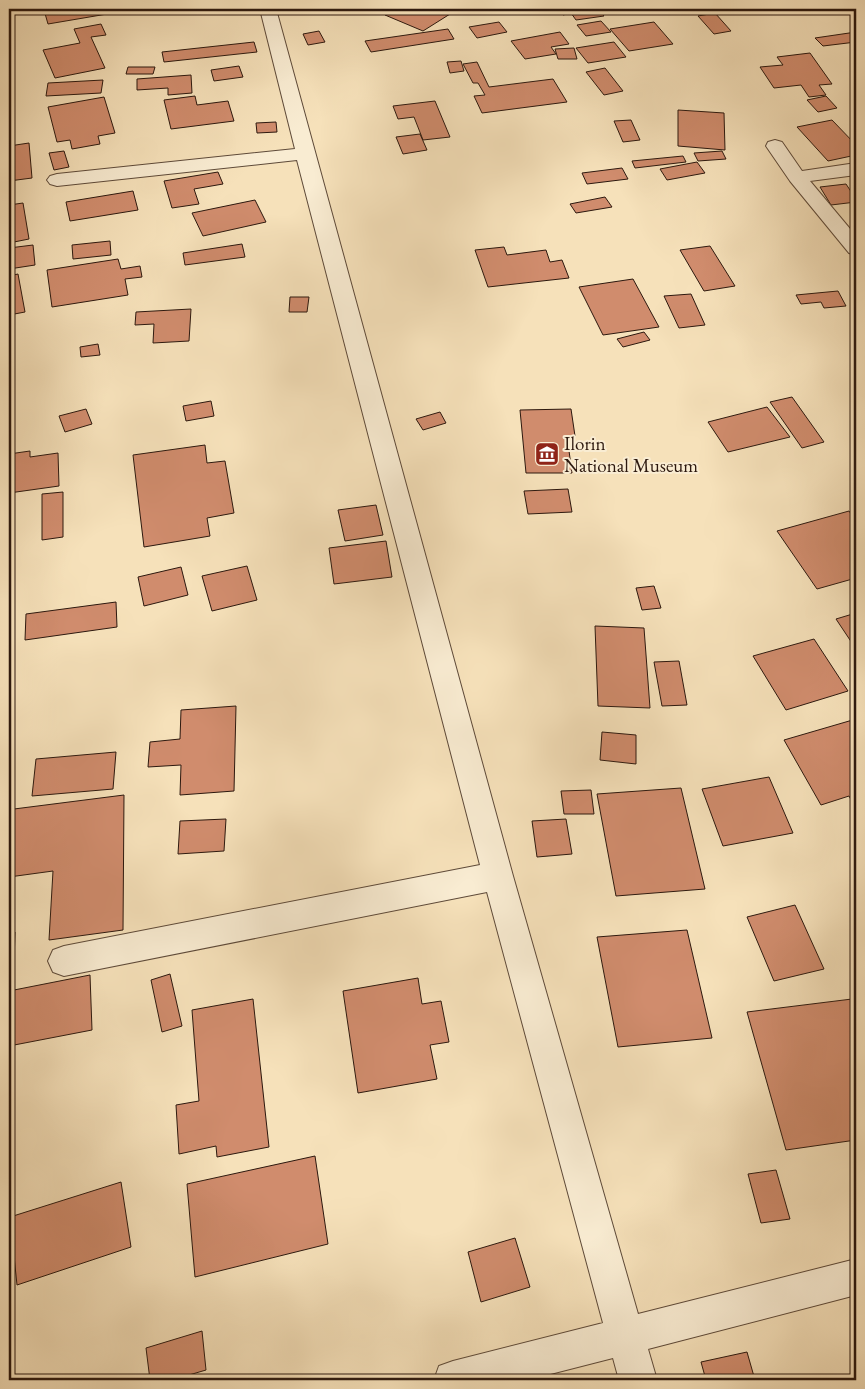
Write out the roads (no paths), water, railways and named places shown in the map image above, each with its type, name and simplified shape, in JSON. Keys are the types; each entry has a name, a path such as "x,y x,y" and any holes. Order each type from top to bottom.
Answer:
{"street":[{"path":"268,9 498,876 638,1380"},
{"path":"775,146 797,177 856,249"},
{"path":"57,180 305,154"},
{"path":"797,177 856,168"},
{"path":"64,960 498,876"},
{"path":"453,1380 626,1338 856,1277"}],"place":[{"name":"Ilorin National Museum","path":"547,454"}]}
